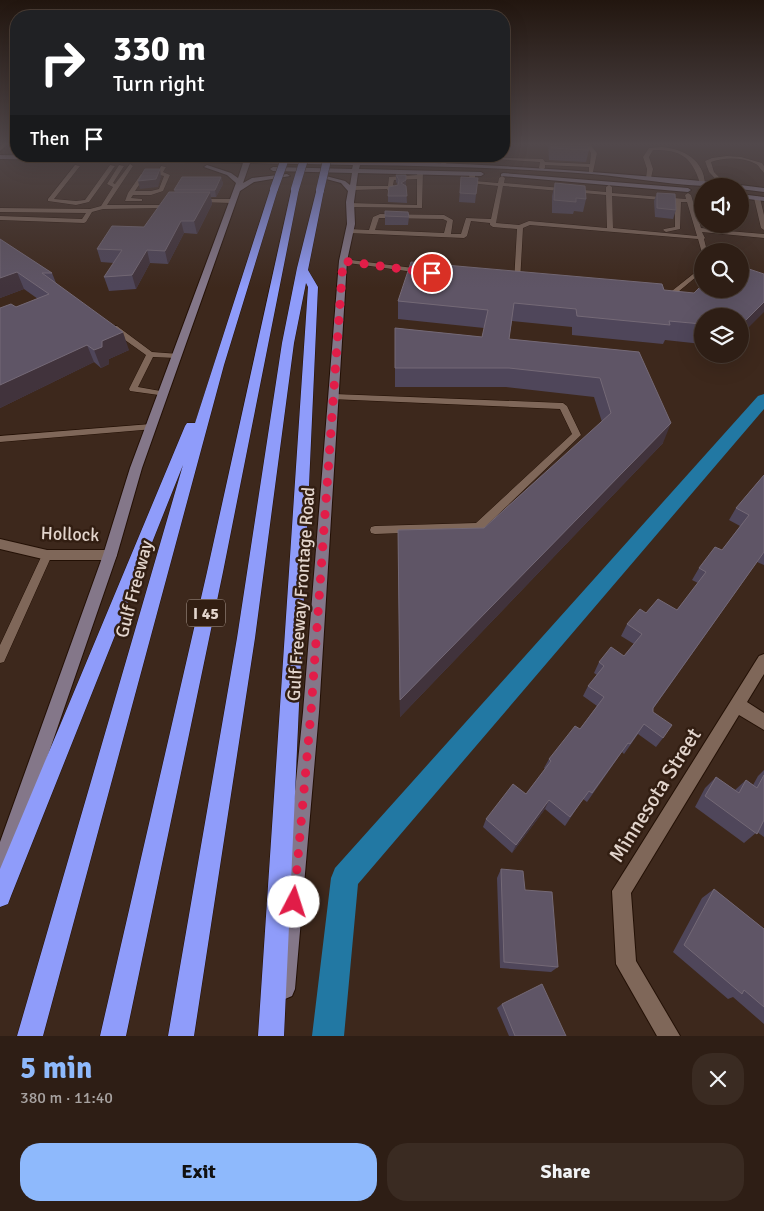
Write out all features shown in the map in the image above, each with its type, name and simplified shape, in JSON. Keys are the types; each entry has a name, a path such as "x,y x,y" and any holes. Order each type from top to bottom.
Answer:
{"highway":[{"name":"Gulf Freeway","path":"30,1036 218,365 273,191"},
{"name":"I 45","path":"113,1036 215,572 295,191"},
{"name":"I 45","path":"181,1036 246,638 288,343 302,268 320,191"},
{"path":"271,1036 313,287 302,268"},
{"path":"0,896 218,365"}],"main road":[{"path":"0,868 110,555 151,427 235,191"},
{"name":"Gulf Freeway Frontage Road","path":"281,1036 311,712 343,261 349,231 352,191"}],"street":[{"name":"Hollock","path":"0,544 48,555 110,555"},
{"name":"Minnesota Street","path":"670,1036 626,964 621,891 764,661"},
{"path":"738,705 764,722"}],"lane":[{"path":"57,191 50,200 76,203 87,201 95,191"},
{"path":"103,207 112,191"},
{"path":"157,191 131,193 127,200 166,201"},
{"path":"196,201 234,191"},
{"path":"377,206 379,191"},
{"path":"350,205 420,207 419,191"},
{"path":"499,191 493,225 520,227 529,223 677,229 679,226 678,199"},
{"path":"601,191 690,200"},
{"path":"687,191 694,213"},
{"path":"609,192 610,227"},
{"path":"761,198 764,228"},
{"path":"0,210 90,212 103,207 161,207"},
{"path":"0,218 84,221 90,212"},
{"path":"372,232 376,217 380,216 444,217 450,220 447,236"},
{"path":"349,231 464,236 468,219 494,221"},
{"path":"520,227 513,282 525,283"},
{"path":"610,227 702,238"},
{"path":"700,233 703,243"},
{"path":"732,233 764,236"},
{"path":"343,261 428,272"},
{"path":"653,295 670,296 694,276"},
{"path":"106,322 150,354 176,356"},
{"path":"150,354 133,389 163,394"},
{"path":"334,397 563,406 576,435 478,527 375,530"},
{"path":"0,439 151,427"},
{"path":"0,658 48,555"}],"building":[{"path":"389,191 407,191 407,196 388,196"},
{"path":"460,191 476,191 476,194 460,193"},
{"path":"555,191 585,191 586,199 576,198 576,202 554,200"},
{"path":"169,192 210,192 194,221 181,221 165,251 147,250 132,275 104,277 122,250 97,249 112,226 144,227"},
{"path":"657,193 675,194 676,210 657,208"},
{"path":"385,211 408,212 409,217 385,216"},
{"path":"0,239 52,273 42,273 123,332 102,341 102,347 94,350 87,345 0,385 0,308 11,304 16,307 49,294 17,272 0,278"},
{"path":"411,262 662,284 664,290 694,293 694,298 749,298 749,269 764,274 764,302 749,317 749,308 694,308 694,323 669,321 670,325 577,316 576,309 514,303 509,339 639,352 671,423 400,700 398,530 484,528 611,413 600,378 509,368 395,368 395,328 482,337 488,310 398,301"},
{"path":"764,475 764,552 653,708 653,712 672,725 663,738 644,724 592,793 589,791 570,817 549,800 516,845 486,819 513,784 526,794 551,761 549,759 575,726 580,729 604,697 588,686 604,666 599,662 611,647 624,656 642,634 627,624 640,609 646,613 658,599 677,610 706,572 699,568 715,547 722,550 749,515 736,508"},
{"path":"764,775 764,820 757,834 705,796 716,777 739,793 746,780 757,788"},
{"path":"501,869 523,871 525,890 552,892 558,967 504,962"},
{"path":"714,889 764,929 764,1007 744,990 742,994 684,945"},
{"path":"542,984 566,1036 515,1036 502,1004"}],"waterway":[{"path":"328,1036 345,878 764,399"}],"route":[{"path":"294,902 311,712 343,261 432,273"}]}
